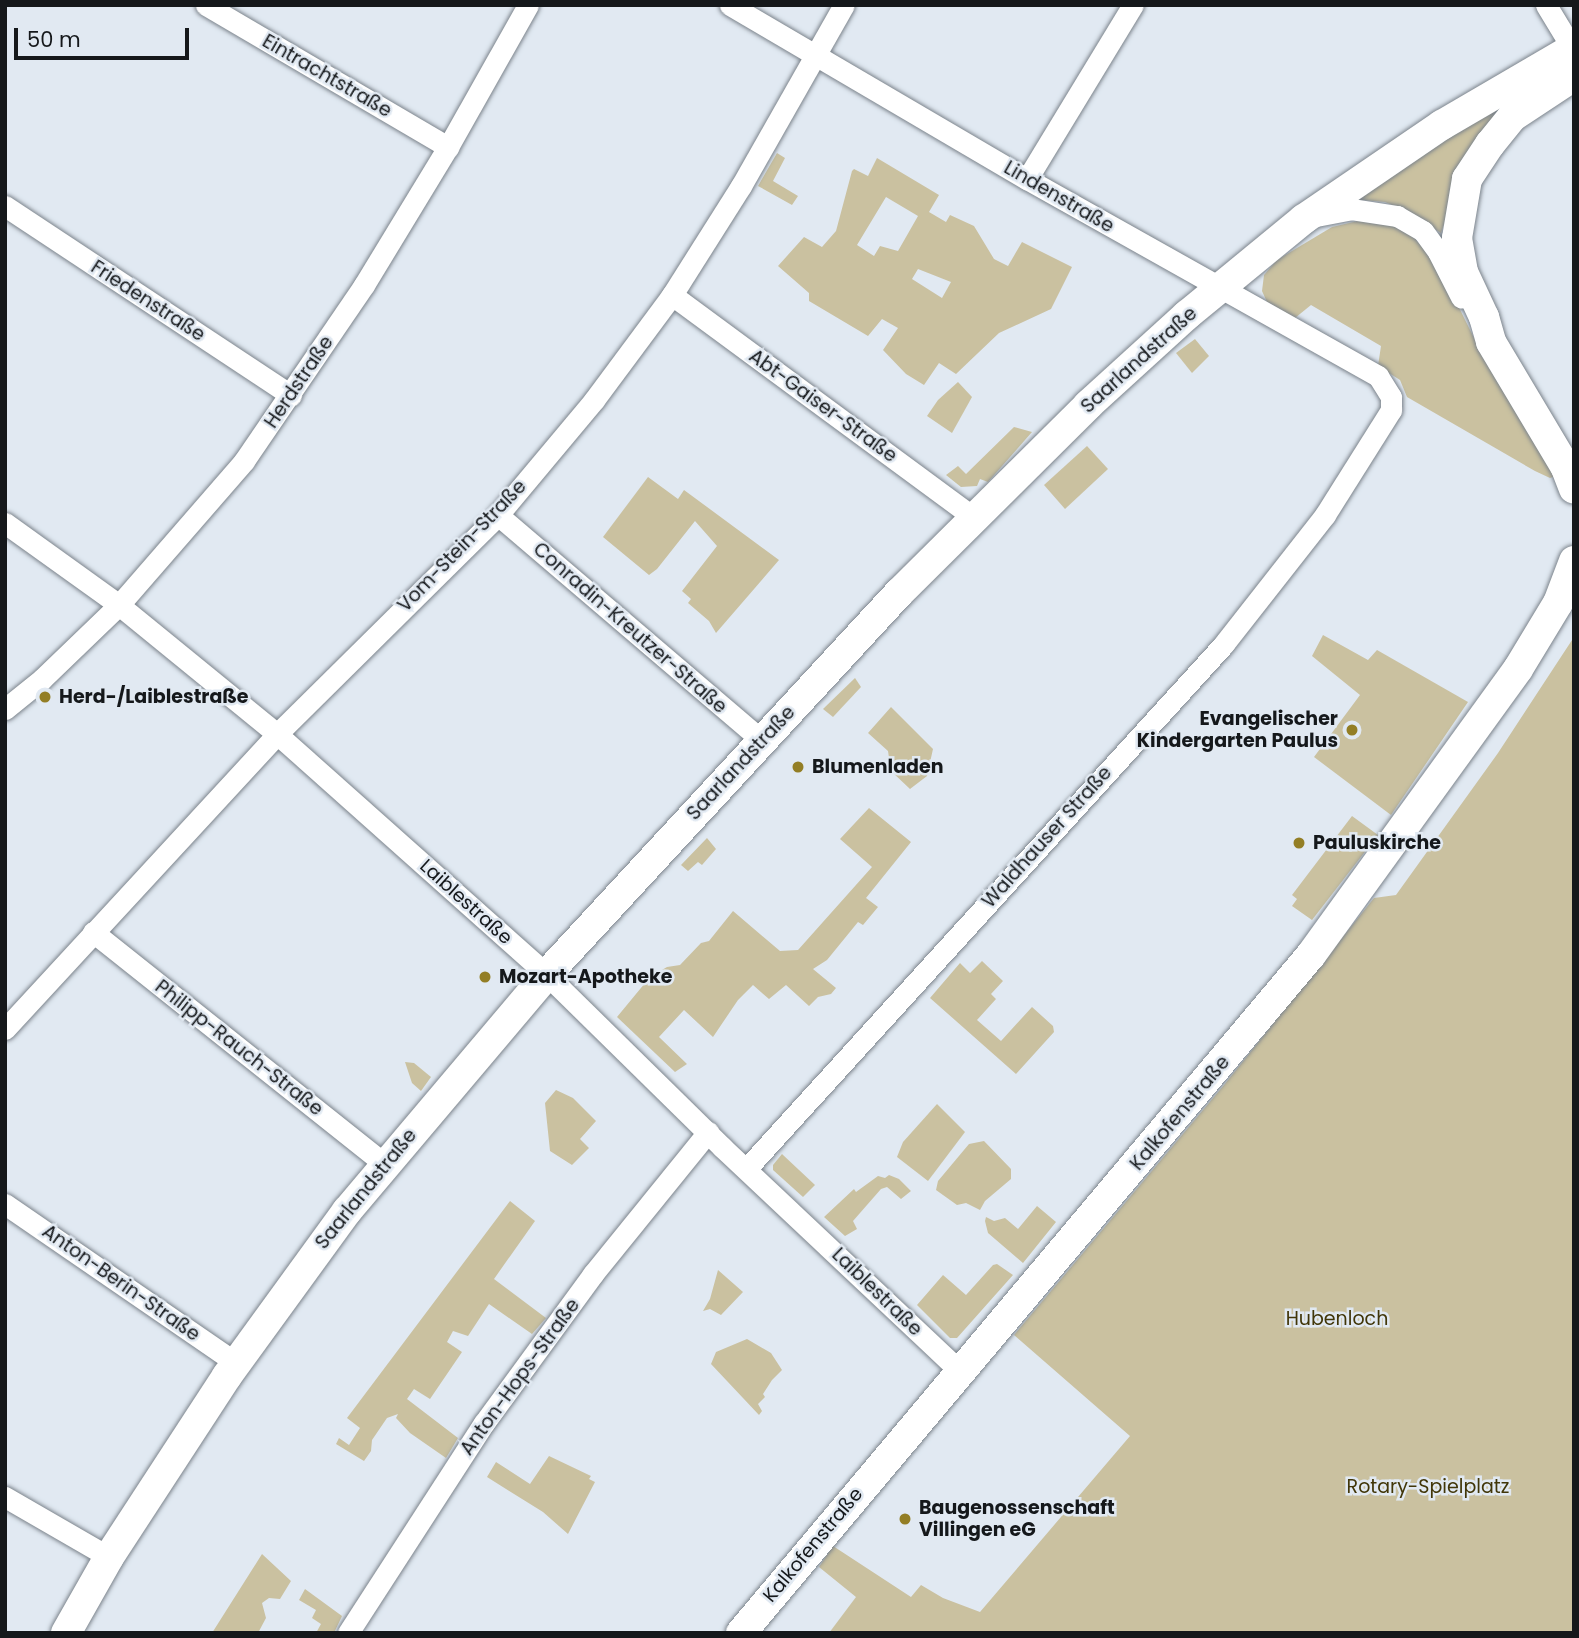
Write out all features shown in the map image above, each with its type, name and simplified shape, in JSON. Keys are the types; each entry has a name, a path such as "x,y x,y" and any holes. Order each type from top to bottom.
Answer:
{"street":[{"name":"Eintrachtstraße","path":"205,5 448,147"},
{"name":"Herdstraße","path":"5,709 42,679 119,605 236,470 291,395 448,147 528,5"},
{"name":"Lindenstraße","path":"730,5 1027,179 1378,376 1387,388"},
{"name":"Vom-Stein-Straße","path":"5,1029 277,734 498,515 594,400 672,295 741,186 844,5"},
{"path":"1027,179 1133,5"},
{"path":"1491,342 1484,317 1463,272 1457,238 1467,180 1512,117 1573,58 1546,5"},
{"name":"Saarlandstraße","path":"66,1633 109,1557 236,1363 307,1262 385,1164 547,974 761,740 973,517 1088,405 1187,315 1222,289 1304,219 1442,125 1573,58"},
{"name":"Friedenstraße","path":"5,206 291,395"},
{"path":"1304,219 1351,209 1380,211 1397,216 1423,231 1438,252 1473,323 1491,342 1566,468 1574,489"},
{"name":"Abt-Gaiser-Straße","path":"672,295 973,517"},
{"name":"Waldhauser Straße","path":"747,1168 1224,644 1325,515 1391,410 1387,388"},
{"name":"Conradin-Kreutzer-Straße","path":"498,515 761,740"},
{"name":"Laiblestraße","path":"5,523 119,605 277,734 547,974 708,1132 960,1371"},
{"name":"Kalkofenstraße","path":"741,1633 1317,948 1518,669 1558,603 1574,561"},
{"name":"Philipp-Rauch-Straße","path":"93,932 385,1164"},
{"name":"Anton-Hops-Straße","path":"348,1633 484,1423 593,1274 708,1132"},
{"name":"Anton-Berin-Straße","path":"5,1204 236,1363"},
{"path":"5,1497 109,1557"}],"green space":[{"path":"1514,93 1456,188 1441,233 1402,209 1385,202 1351,199"},
{"path":"777,153 785,158 773,181 798,196 792,205 758,186"},
{"path":"877,158 939,195 929,212 946,222 950,215 974,226 994,259 1008,266 1022,242 1072,267 1051,309 999,333 956,374 939,363 924,385 906,374 883,350 898,328 882,319 868,336 809,301 809,293 778,266 804,237 822,247 836,231 852,171 854,169 868,176","holes":["886,197 918,216 898,251 880,246 874,256 857,245","918,269 951,282 942,298 912,279"]},
{"path":"1366,219 1381,221 1411,234 1438,265 1475,340 1556,476 1550,478 1535,471 1407,397 1400,380 1378,366 1381,346 1311,305 1295,318 1267,302 1262,291 1264,275 1277,260 1332,227"},
{"path":"1195,339 1209,356 1192,373 1176,353"},
{"path":"958,382 972,397 952,433 927,416 938,400"},
{"path":"1014,427 1032,432 988,482 980,479 977,486 961,487 946,475 958,466 966,474"},
{"path":"1087,446 1108,469 1065,509 1044,485"},
{"path":"648,477 678,499 684,490 779,560 716,633 709,621 688,603 691,599 682,591 717,546 695,521 657,569 649,575 603,537"},
{"path":"1323,635 1368,660 1377,650 1468,702 1391,815 1314,757 1360,695 1312,656"},
{"name":"Hubenloch","path":"1574,637 1574,1633 829,1633 856,1597 819,1567 833,1546 911,1597 921,1585 943,1598 980,1612 1130,1436 1014,1335 1224,1085 1374,898 1396,895 1498,753"},
{"path":"855,678 861,687 833,717 823,709"},
{"path":"891,707 933,749 927,776 910,789 891,771 888,751 868,733"},
{"path":"869,808 911,842 866,898 878,907 863,925 858,922 827,960 813,969 836,988 831,994 818,997 809,1006 786,985 769,999 753,985 738,1000 713,1037 684,1010 659,1037 687,1064 675,1072 617,1017 650,977 667,967 680,965 701,943 709,941 733,911 780,951 798,950 872,867 840,839"},
{"path":"1352,816 1378,835 1312,920 1292,906 1297,899 1292,895"},
{"path":"707,838 716,849 702,865 698,862 688,871 681,865"},
{"path":"982,961 1003,981 991,994 996,999 977,1020 1001,1041 1032,1007 1053,1026 1054,1032 1016,1074 930,998 960,963 970,973"},
{"path":"405,1062 414,1063 431,1077 421,1091 412,1083"},
{"path":"556,1090 573,1098 596,1121 580,1139 589,1148 572,1165 550,1151 545,1103"},
{"path":"937,1104 965,1132 928,1181 897,1157 903,1142"},
{"path":"984,1141 1011,1169 1011,1179 985,1201 980,1210 966,1203 957,1205 936,1190 938,1181 969,1144"},
{"path":"782,1154 815,1185 803,1197 773,1170 773,1165"},
{"path":"889,1175 899,1179 911,1191 901,1199 887,1187 881,1189 853,1221 857,1229 845,1236 824,1217 854,1189 856,1192 878,1176 885,1178"},
{"path":"510,1201 535,1221 494,1279 546,1318 532,1334 489,1304 468,1336 453,1331 447,1342 462,1352 430,1399 414,1389 407,1399 458,1438 446,1458 410,1433 396,1418 398,1414 387,1418 372,1440 371,1451 364,1461 336,1444 339,1438 349,1445 360,1428 347,1418"},
{"path":"1037,1206 1056,1222 1023,1263 988,1233 985,1221 986,1217 994,1221 1005,1218 1018,1229"},
{"path":"997,1264 1013,1275 957,1338 950,1338 917,1305 943,1275 966,1295 993,1265"},
{"path":"718,1270 743,1292 721,1315 710,1309 703,1311 710,1299"},
{"path":"747,1339 771,1353 782,1370 763,1394 765,1397 758,1404 762,1411 759,1415 711,1364 716,1352"},
{"path":"549,1456 591,1476 589,1479 595,1482 568,1534 543,1512 487,1477 496,1462 530,1484"},
{"path":"262,1554 291,1581 280,1599 269,1598 262,1603 266,1618 258,1633 212,1633"},
{"path":"305,1589 342,1616 334,1633 316,1633 321,1624 312,1618 316,1610 299,1600"}],"place":[{"name":"Herd-/Laiblestraße","path":"45,697"},
{"name":"Evangelischer Kindergarten Paulus","path":"1352,730"},
{"name":"Blumenladen","path":"798,767"},
{"name":"Pauluskirche","path":"1299,843"},
{"name":"Mozart-Apotheke","path":"485,977"},
{"name":"Baugenossenschaft Villingen eG","path":"905,1519"}],"park label":[{"name":"Rotary-Spielplatz","path":"1428,1487"}]}
